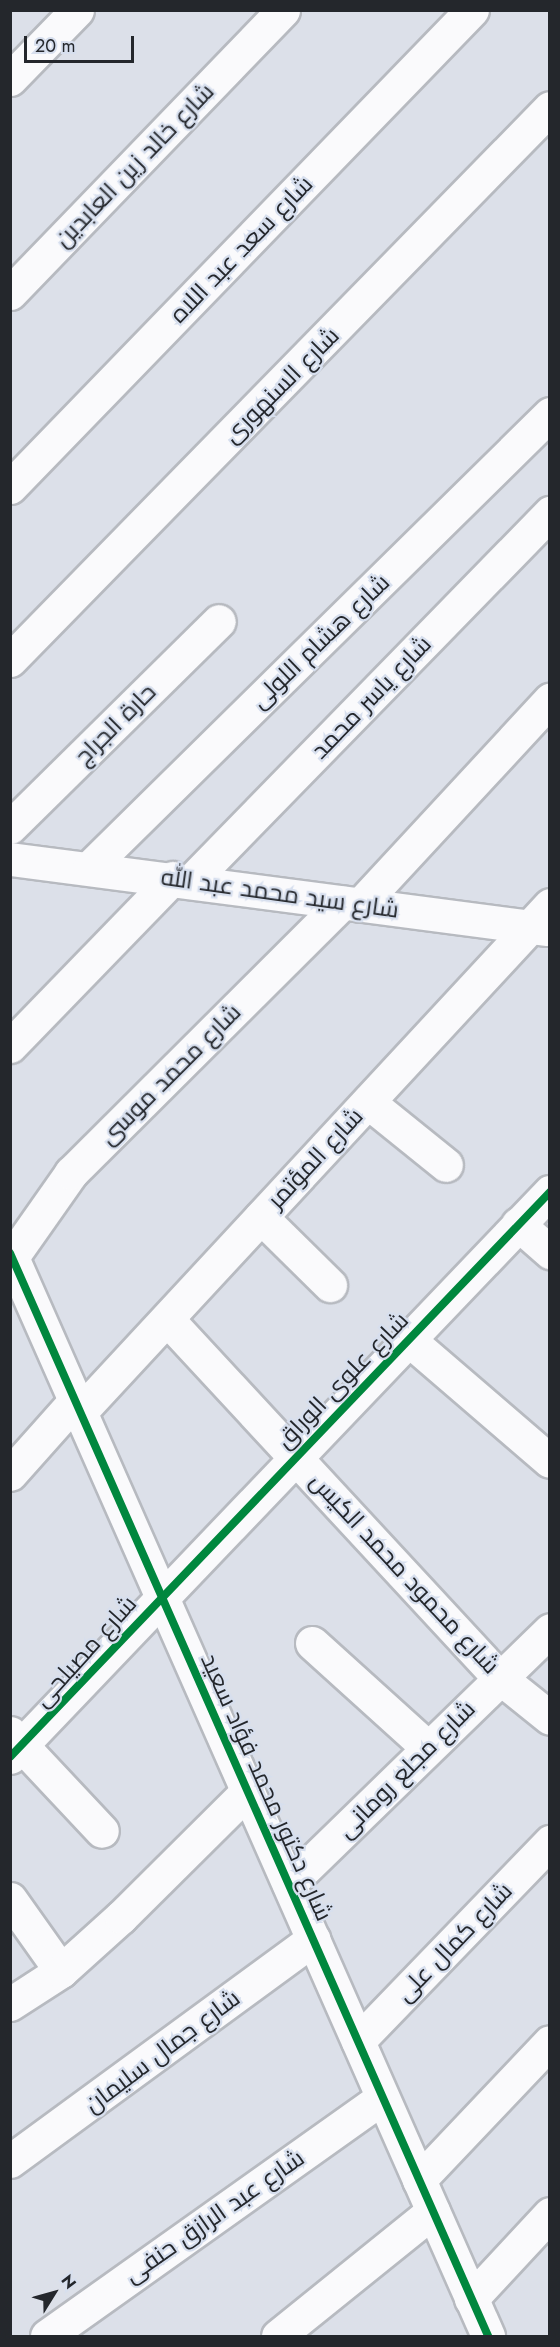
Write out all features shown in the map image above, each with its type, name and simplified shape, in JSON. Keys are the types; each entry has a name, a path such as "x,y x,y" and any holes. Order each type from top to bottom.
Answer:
{"street":[{"path":"10,80 77,10"},
{"name":"شارع خالد زين العابدين","path":"10,293 283,10"},
{"name":"شارع سعد عبد اللاه","path":"10,487 472,10"},
{"name":"شارع السنهورى","path":"10,660 549,108"},
{"name":"شارع هشام اللولى","path":"89,868 549,414"},
{"name":"شارع ياسر محمد","path":"10,1046 183,879 549,513"},
{"name":"حارة الجراج","path":"10,826 219,621"},
{"name":"شارع محمد موسى","path":"11,1255 71,1173 351,904 549,699"},
{"name":"شارع سيد محمد عبد الله","path":"10,858 183,879 351,904 543,920"},
{"name":"شارع المؤتمر","path":"10,1474 166,1319 368,1102 543,920"},
{"path":"368,1102 446,1165"},
{"name":"شارع علوى الوراق","path":"162,1596 549,1192"},
{"path":"261,1217 330,1285"},
{"path":"518,1224 549,1251"},
{"name":"شارع دكتور محمد فؤاد سعيد","path":"11,1255 420,2180 471,2299 483,2334"},
{"name":"شارع محمود محمد الكيس","path":"166,1319 297,1455 499,1677 549,1719"},
{"path":"408,1339 549,1461"},
{"name":"شارع مصيلحى","path":"15,1746 162,1596"},
{"name":"شارع مجلع رومانى","path":"289,1884 549,1630"},
{"path":"312,1642 428,1748"},
{"path":"15,1746 102,1831"},
{"path":"10,2004 61,1971 121,1917 248,1791"},
{"name":"شارع كمال على","path":"358,2041 549,1842"},
{"path":"10,1899 61,1971"},
{"name":"شارع جمال سليمان","path":"10,2161 313,1939"},
{"path":"420,2180 549,2042"},
{"name":"شارع عبد الرازق حنفى","path":"47,2337 382,2098"},
{"path":"278,2337 433,2211"},
{"path":"471,2299 549,2214"}],"cycle path":[{"path":"10,1757 550,1192"},
{"path":"10,1253 488,2336"}]}
